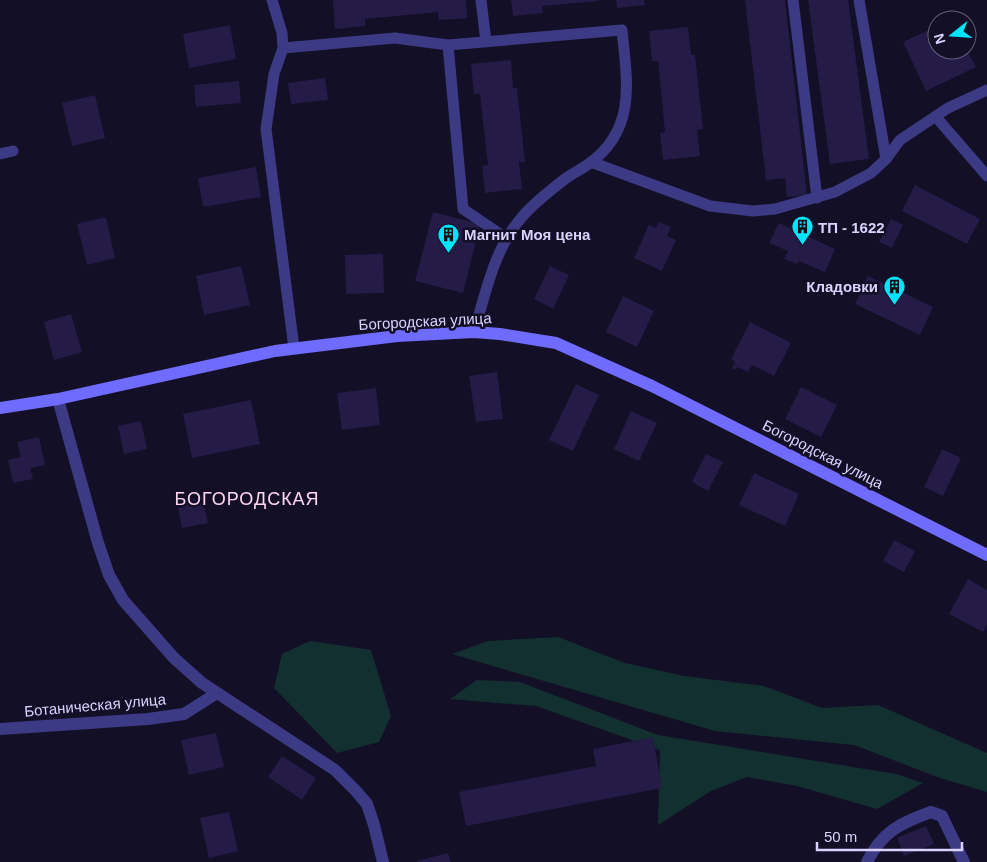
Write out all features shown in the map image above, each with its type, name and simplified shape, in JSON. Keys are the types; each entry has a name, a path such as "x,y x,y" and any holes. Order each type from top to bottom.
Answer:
{"street":[{"name":"Богородская улица","path":"0,408 58,399 294,348 397,336 474,332 500,334 556,343 661,390 987,555"},
{"path":"58,399 98,543 109,575 123,600 174,658 202,683 335,770 356,791 367,804 383,862"},
{"name":"Ботаническая улица","path":"0,729 148,719 184,714 217,693"},
{"path":"867,862 880,841 892,829 906,821 931,812 942,816 964,862"}],"lane":[{"path":"272,0 282,33 283,48 274,74 266,129 294,348"},
{"path":"481,0 486,42"},
{"path":"793,0 817,198"},
{"path":"859,0 886,159"},
{"path":"283,48 395,38 448,45 622,30 627,88 623,117 613,140 591,162 565,179 522,216 506,238 497,256 474,332"},
{"path":"448,45 464,209 506,238"},
{"path":"591,162 710,206 753,211 775,209 835,192 871,172 886,159 900,140 948,108 987,90"},
{"path":"936,117 987,176"},
{"path":"0,154 13,151"}],"green space":[{"path":"558,637 625,663 684,676 764,686 822,708 878,705 987,753 987,792 940,778 854,745 715,731 452,654 488,641"},
{"path":"310,641 371,650 391,716 379,742 337,753 274,688 282,654"},
{"path":"477,680 520,682 658,735 896,774 923,783 877,809 797,786 747,777 711,791 658,825 660,750 536,706 450,699"}],"building":[{"path":"333,0 466,0 467,18 439,20 438,12 365,19 365,26 335,29"},
{"path":"511,0 598,1 542,6 543,13 513,16"},
{"path":"616,0 644,0 645,5 617,8"},
{"path":"745,0 785,0 807,195 787,197 785,178 766,180"},
{"path":"808,0 848,0 869,159 830,164"},
{"path":"230,25 236,59 189,68 183,34"},
{"path":"688,27 691,55 695,55 703,129 697,130 700,156 663,160 660,133 665,132 658,61 652,61 649,31"},
{"path":"927,31 927,60 972,60 976,67 926,91 903,42"},
{"path":"511,60 513,88 517,88 525,162 519,162 522,189 485,193 482,166 488,165 480,94 474,94 471,64"},
{"path":"325,78 328,100 291,104 288,83"},
{"path":"239,81 241,103 196,107 194,85"},
{"path":"95,95 105,138 72,146 62,103"},
{"path":"256,167 261,197 203,207 198,178"},
{"path":"915,185 980,219 967,244 902,211"},
{"name":"Магнит Моя цена","path":"433,212 480,224 463,293 415,281"},
{"path":"106,217 115,258 87,265 77,224"},
{"path":"891,219 903,225 892,248 879,242"},
{"path":"659,222 671,227 667,236 676,240 662,271 634,258 649,225 656,228"},
{"name":"ТП - 1622","path":"779,223 835,249 825,272 799,261 797,264 784,259 788,251 769,243"},
{"path":"383,254 384,293 346,294 345,255"},
{"path":"241,266 250,305 204,315 196,276"},
{"path":"550,266 569,275 553,309 534,299"},
{"name":"Кладовки","path":"868,276 933,307 920,335 855,304"},
{"path":"623,296 654,311 637,347 606,332"},
{"path":"71,314 82,352 54,360 44,322"},
{"path":"750,322 791,343 774,376 752,365 748,372 737,367 735,370 732,368 735,362 731,359"},
{"path":"497,372 503,419 476,422 469,376"},
{"path":"576,384 599,395 573,451 549,440"},
{"path":"801,387 837,405 821,437 785,419"},
{"path":"376,388 380,425 342,430 337,393"},
{"path":"251,400 260,444 192,458 183,414"},
{"path":"631,411 657,423 639,461 614,449"},
{"path":"141,421 147,449 124,454 118,426"},
{"path":"39,437 45,465 30,468 33,479 13,483 8,460 21,457 17,442"},
{"path":"942,449 961,458 943,496 924,487"},
{"path":"706,454 723,462 708,491 692,482"},
{"path":"754,473 799,494 785,526 739,505"},
{"path":"202,497 208,523 182,528 177,503"},
{"path":"894,540 915,551 904,572 883,561"},
{"path":"968,579 987,590 987,624 983,632 949,614"},
{"path":"216,733 224,767 189,775 181,740"},
{"path":"653,737 662,788 466,826 459,792 596,766 593,749"},
{"path":"282,756 316,778 302,800 268,777"},
{"path":"229,812 238,851 209,858 200,818"},
{"path":"926,826 934,844 904,856 897,838"},
{"path":"448,853 451,862 417,862 417,861"}],"place":[{"name":"ТП - 1622","path":"802,246"},
{"name":"Магнит Моя цена","path":"448,253"},
{"name":"Кладовки","path":"894,305"}],"district":[{"name":"БОГОРОДСКАЯ","path":"247,499"}]}
